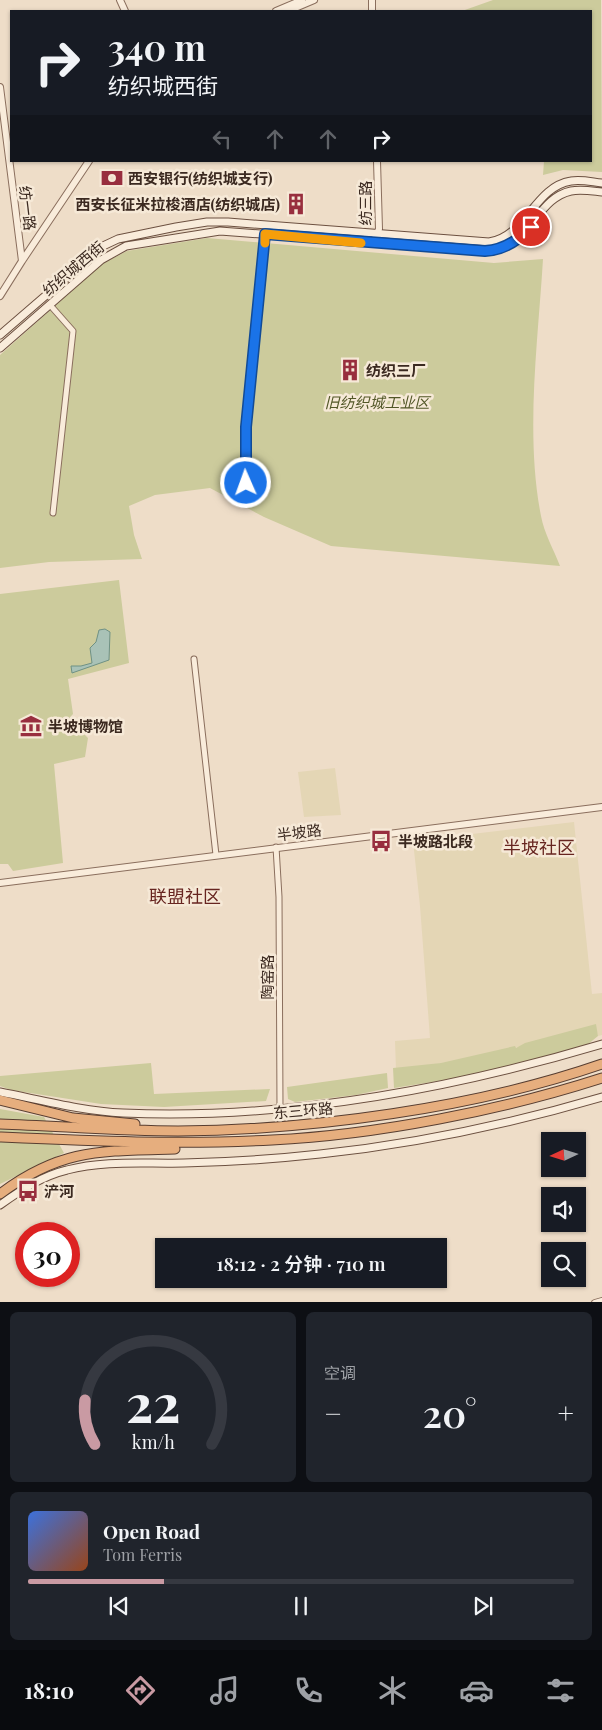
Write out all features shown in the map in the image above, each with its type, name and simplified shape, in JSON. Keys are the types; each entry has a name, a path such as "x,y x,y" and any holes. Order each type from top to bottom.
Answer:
{"highway":[{"name":"东三环路","path":"0,1124 177,1131 308,1124 437,1105 513,1089 602,1064"},
{"name":"东三环路","path":"0,1137 173,1143 273,1140 355,1131 464,1113 540,1096 602,1078"},
{"path":"0,1100 73,1118 150,1125 177,1131"},
{"path":"0,1143 52,1144 70,1140"},
{"path":"0,1194 38,1168 66,1158 100,1151 247,1146 273,1140"}],"main road":[{"name":"纺织城西街","path":"0,336 96,251 118,240 214,221 376,234 496,241 503,239 513,232 553,187 572,180 602,183"},
{"name":"纺织城西街","path":"0,348 101,260 121,248 210,231 493,251 519,239 549,204 562,194 579,190 602,192"},
{"path":"0,1092 85,1109 122,1113 182,1113 280,1107 348,1101 436,1086 512,1070 602,1044"},
{"path":"0,1205 42,1178 66,1170 95,1164 256,1160 383,1146 477,1129 602,1097"}],"street":[{"path":"278,10 302,0"},
{"path":"290,10 314,0"},
{"name":"纺一路","path":"0,87 22,261"},
{"path":"0,296 88,162"},
{"name":"纺三路","path":"375,244 376,234 379,229 377,162"},
{"path":"246,483 246,427 265,234"},
{"path":"50,305 73,331 53,513"},
{"path":"194,659 216,855"},
{"name":"半坡路","path":"0,883 602,807"},
{"name":"陶窑路","path":"276,847 279,897 280,1107"},
{"path":"594,1302 602,1301"}],"shaded area":[{"path":"105,629 110,632 109,660 72,673 71,666 92,663 90,648 96,642 99,630"},
{"path":"335,768 341,815 304,817 298,772"},
{"path":"574,822 592,994 602,993 602,1035 598,1036 595,1025 515,1048 449,1062 396,1070 395,1041 430,1038 413,841"}],"green space":[{"path":"493,0 601,0 602,172 563,170 543,175 544,162 592,162 592,10 465,10"},
{"name":"旧纺织城工业区","path":"207,238 494,263 543,259 534,388 534,453 536,485 542,522 560,566 331,546 264,517 210,488 155,495 129,506 134,535 142,559 49,562 0,568 0,355 102,264 127,251"},
{"name":"半坡博物馆","path":"119,580 129,663 68,679 73,714 52,737 72,719 76,722 84,722 83,733 88,738 85,757 54,764 63,863 13,871 8,864 0,864 0,594"},
{"path":"596,1024 598,1036 587,1045 464,1077 394,1088 393,1068 441,1063 515,1046 516,1048 525,1043"},
{"path":"151,1063 154,1094 270,1089 266,1101 164,1107 101,1104 11,1090 0,1086 0,1076"},
{"path":"387,1073 388,1088 356,1095 295,1102 288,1099 287,1087"},
{"path":"0,1109 44,1117 64,1153 0,1184"}],"slow traffic":[{"path":"265,243 265,234 361,243"}],"place":[{"name":"西安银行(纺织城支行)","path":"112,178"},
{"name":"西安长征米拉梭酒店(纺织城店)","path":"296,204"},
{"name":"纺织三厂","path":"350,370"},
{"name":"半坡博物馆","path":"31,726"},
{"name":"半坡路北段","path":"381,841"},
{"name":"浐河","path":"28,1191"}],"district":[{"name":"半坡社区","path":"539,847"},
{"name":"联盟社区","path":"185,896"}],"route":[{"path":"246,483 246,427 265,234 375,244 493,251 513,243 531,227"}]}
